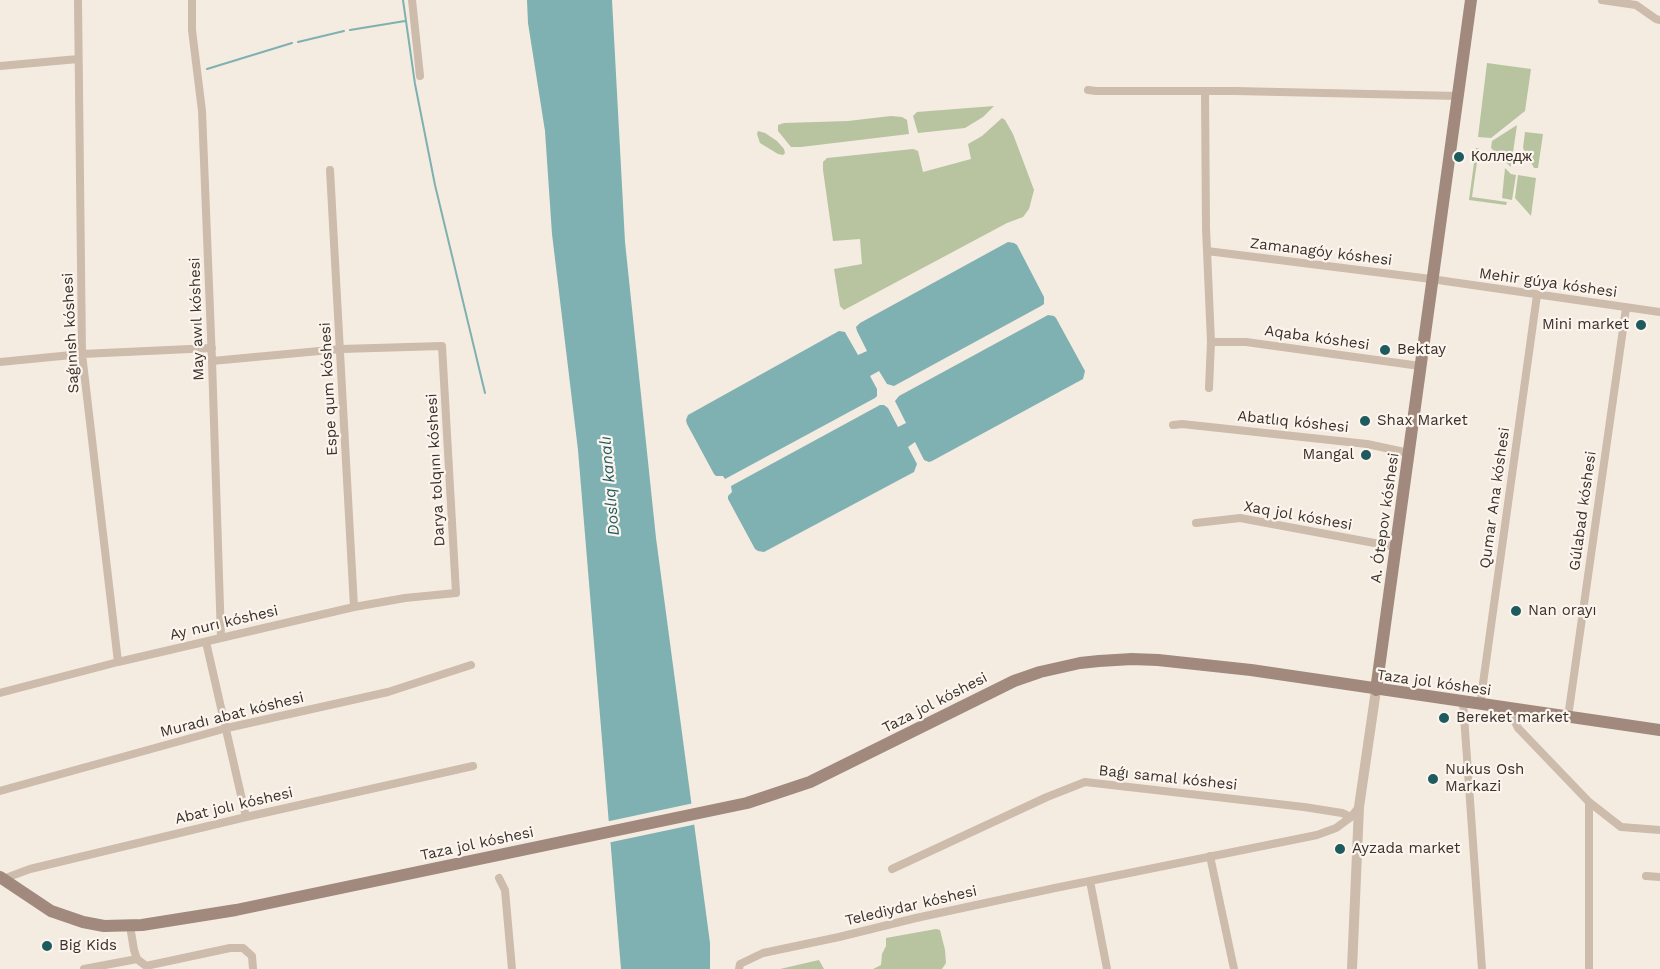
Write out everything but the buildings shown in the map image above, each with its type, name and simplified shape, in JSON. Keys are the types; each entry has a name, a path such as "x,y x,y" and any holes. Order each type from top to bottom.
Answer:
{"main road":[{"name":"A. Ótepov kóshesi","path":"1376,690 1471,0"},
{"name":"Taza jol kóshesi","path":"1,878 51,911 83,922 104,926 142,925 236,910 747,803 810,782 1014,681 1040,672 1080,663 1132,659 1158,660 1251,670 1515,710 1660,728"}],"street":[{"name":"Saǵınısh kóshesi","path":"78,0 82,354 118,662"},
{"name":"May awıl kóshesi","path":"192,0 192,30 202,111 221,638"},
{"path":"412,0 420,76"},
{"path":"1602,0 1636,2 1660,20"},
{"path":"0,66 78,60"},
{"path":"1088,90 1096,92 1206,91 1458,96"},
{"path":"1206,91 1207,251 1211,342 1209,388"},
{"name":"Espe qum kóshesi","path":"330,170 354,607"},
{"name":"Zamanagóy kóshesi","path":"1207,251 1431,279"},
{"name":"Mehir gúyа kóshesi","path":"1431,279 1660,312"},
{"name":"Qumar Ana kóshesi","path":"1480,705 1537,295"},
{"name":"Gúlabad kóshesi","path":"1568,717 1626,308"},
{"name":"Aqaba kóshesi","path":"1211,342 1246,342 1420,366"},
{"name":"Darya tolqını kóshesi","path":"341,348 442,346 456,592"},
{"path":"0,362 82,354 212,348"},
{"path":"212,361 341,348"},
{"name":"Abatlıq kóshesi","path":"1173,425 1182,424 1367,444 1408,453"},
{"name":"Xaq jol kóshesi","path":"1196,523 1240,518 1396,548"},
{"name":"Ay nurı kóshesi","path":"0,693 118,662 354,607 456,592"},
{"path":"206,642 246,817"},
{"name":"Muradı abat kóshesi","path":"0,791 226,728 388,692 471,665"},
{"name":"A. Ótepov kóshesi","path":"1352,969 1359,807 1376,690"},
{"path":"1463,702 1482,969"},
{"path":"1515,710 1518,728 1589,802 1621,828 1660,830"},
{"name":"Abat jolı kóshesi","path":"1,878 246,817 473,766"},
{"name":"Baǵı samal kóshesi","path":"892,869 1085,782 1304,807 1342,813 1351,817"},
{"path":"1589,802 1589,969"},
{"name":"Telediydar kóshesi","path":"740,966 763,954 971,906 1317,835 1336,828 1351,817 1359,807"},
{"path":"1210,856 1234,969"},
{"path":"1646,876 1660,877"},
{"path":"499,878 505,890 512,969"},
{"path":"1090,881 1107,969"},
{"path":"130,926 137,959 146,966 230,948 243,948 252,956 253,969"},
{"path":"84,969 137,959"}],"green space":[{"path":"1487,63 1531,69 1525,111 1491,138 1478,137"},
{"path":"994,106 983,117 965,128 918,133 913,116 917,112"},
{"path":"891,116 907,120 909,134 791,147 778,131 778,125 784,123 848,121"},
{"path":"1002,118 1013,134 1034,190 1029,209 1023,217 1007,223 844,310 840,306 834,269 862,264 860,239 833,241 823,162 827,158 913,149 918,151 923,172 971,159 968,144 982,136"},
{"path":"1517,125 1511,167 1491,148 1492,141"},
{"path":"758,131 777,141 785,153 778,154 760,143"},
{"path":"1525,132 1543,134 1538,168 1534,168 1523,148"},
{"path":"1476,148 1479,148 1472,197 1507,202 1506,205 1469,200"},
{"path":"1505,168 1511,174 1516,175 1512,200 1502,198"},
{"path":"1518,175 1536,178 1531,216 1515,198"},
{"path":"940,930 945,950 946,963 942,969 873,969 881,965 886,938"},
{"path":"819,960 824,969 780,969"}],"water":[{"name":"Doslıq kanalı","path":"527,0 612,0 625,242 656,538 710,943 710,969 621,969 578,450 552,234 545,131 528,23"},
{"path":"1008,242 1017,245 1044,297 1044,304 894,386 887,384 879,371 870,376 877,389 875,398 725,479 723,476 714,474 687,424 688,415 839,331 845,332 858,355 867,351 856,327 860,323"},
{"path":"1048,315 1056,318 1085,371 1083,379 932,461 924,460 915,442 908,447 917,464 914,472 764,552 755,549 728,499 732,492 731,486 880,405 888,408 898,427 906,423 895,401 899,396"}],"pier":[{"path":"694,803 697,824 607,843 605,822"}],"waterway":[{"path":"403,0 415,84 435,185 485,393"},
{"path":"350,30 405,21"},
{"path":"298,42 344,31"},
{"path":"207,69 292,43"}],"place":[{"name":"Колледж","path":"1459,157"},
{"name":"Mini market","path":"1641,325"},
{"name":"Bektay","path":"1385,350"},
{"name":"Shax Market","path":"1365,421"},
{"name":"Mangal","path":"1366,455"},
{"name":"Nan orayı","path":"1516,611"},
{"name":"Bereket market","path":"1444,718"},
{"name":"Nukus Osh Markazi","path":"1433,779"},
{"name":"Ayzada market","path":"1340,849"},
{"name":"Big Kids","path":"47,946"}]}
